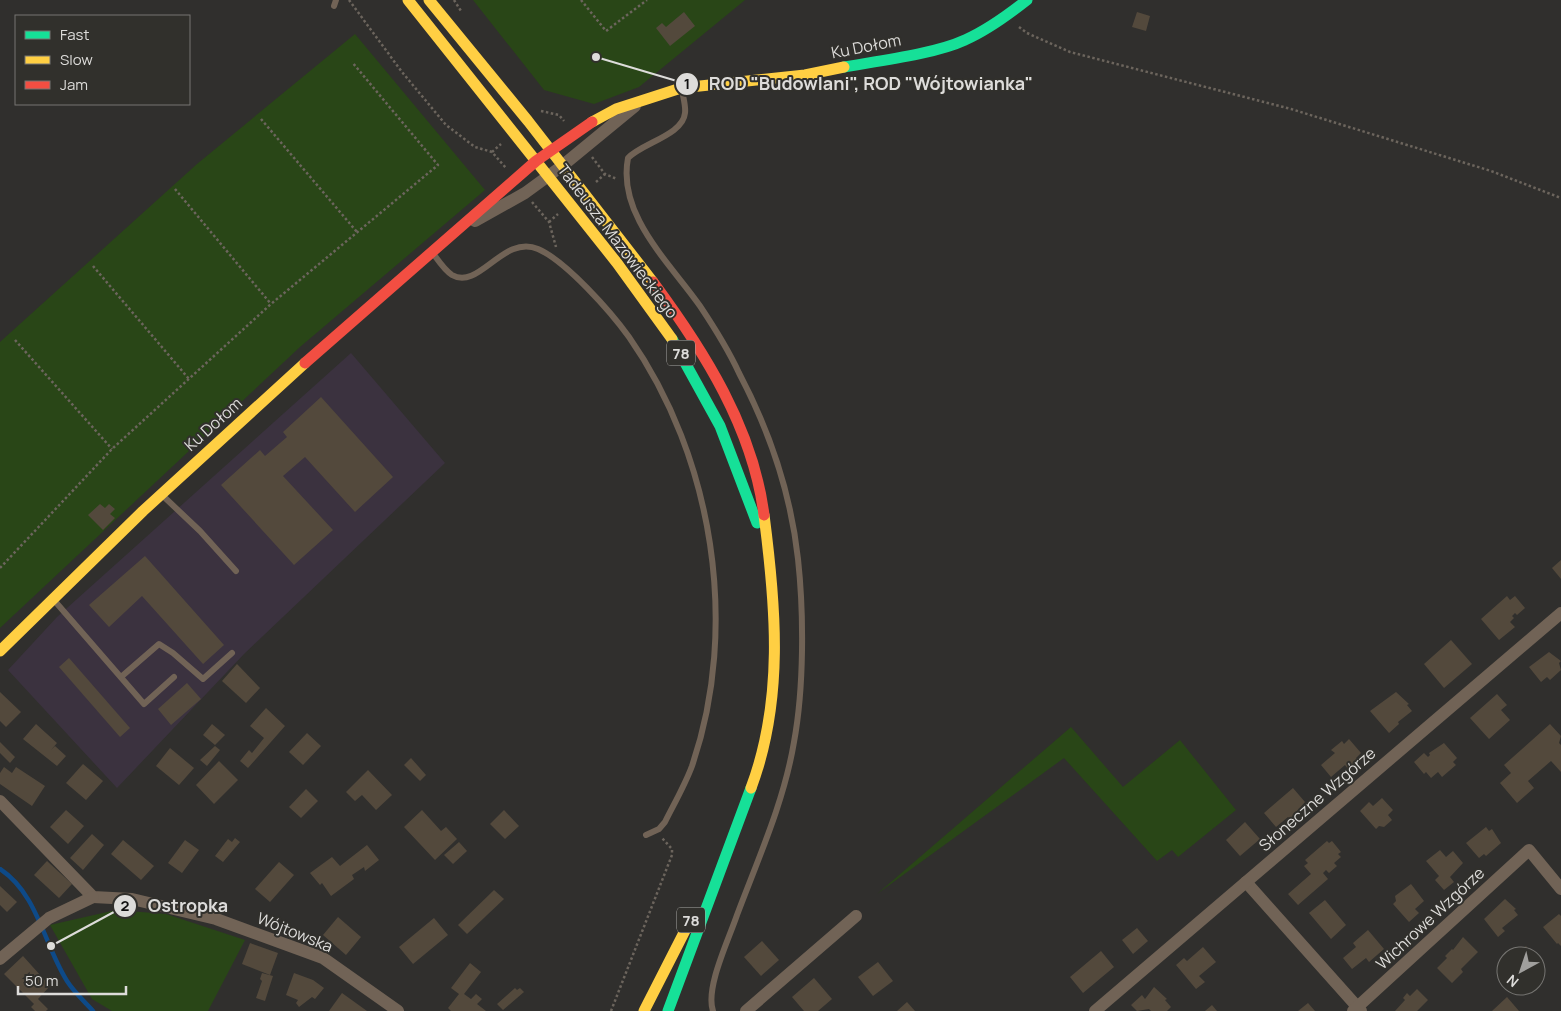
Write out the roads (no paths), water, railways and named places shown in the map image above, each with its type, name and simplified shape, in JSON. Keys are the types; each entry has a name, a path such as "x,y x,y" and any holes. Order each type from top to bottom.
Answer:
{"main road":[{"name":"Tadeusza Mazowieckiego","path":"408,0 617,263 678,347 720,426 769,556"},
{"name":"Tadeusza Mazowieckiego","path":"429,0 678,315 716,374 731,405 762,497 775,630 774,686 766,737 753,784 710,905 668,1011"},
{"name":"Ku Dołom","path":"0,652 161,494 337,333 549,150 616,109 682,88 805,75 927,51 964,41 1006,17 1027,0"},
{"name":"Tadeusza Mazowieckiego","path":"644,1011 736,829"}],"street":[{"name":"Ku Dołom","path":"458,230 525,193 562,166 641,101"},
{"name":"Słoneczne Wzgórze","path":"1095,1011 1561,613"},
{"path":"0,801 93,897 49,918 0,959"},
{"name":"Wichrowe Wzgórze","path":"1358,1010 1529,850 1561,889"},
{"path":"1246,882 1358,1010"},
{"name":"Wójtowska","path":"93,897 132,899 216,919 323,958 398,1011"},
{"path":"746,1011 856,916"}],"lane":[{"path":"682,88 685,110 683,120 673,132 635,151 628,158 628,184 635,209 646,232 719,335 763,422 784,485 798,559 801,683 794,742 767,838 722,957 710,1001 713,1011"},
{"path":"432,252 446,270 454,276 467,277 484,269 496,258 513,248 526,246 533,248 554,260 613,314 643,358 670,410 691,465 706,521 713,570 715,627 713,676 704,721 691,767 659,829 646,834"},
{"path":"161,494 200,531 236,571"},
{"path":"52,599 144,704 174,677"},
{"path":"121,677 159,644 173,653 203,680 232,653"}],"waterway":[{"path":"0,869 23,892 32,906 67,981 93,1011"}],"place":[{"name":"ROD \"Budowlani\", ROD \"Wójtowianka\"","path":"596,57"},
{"name":"Ostropka","path":"51,946"}]}
